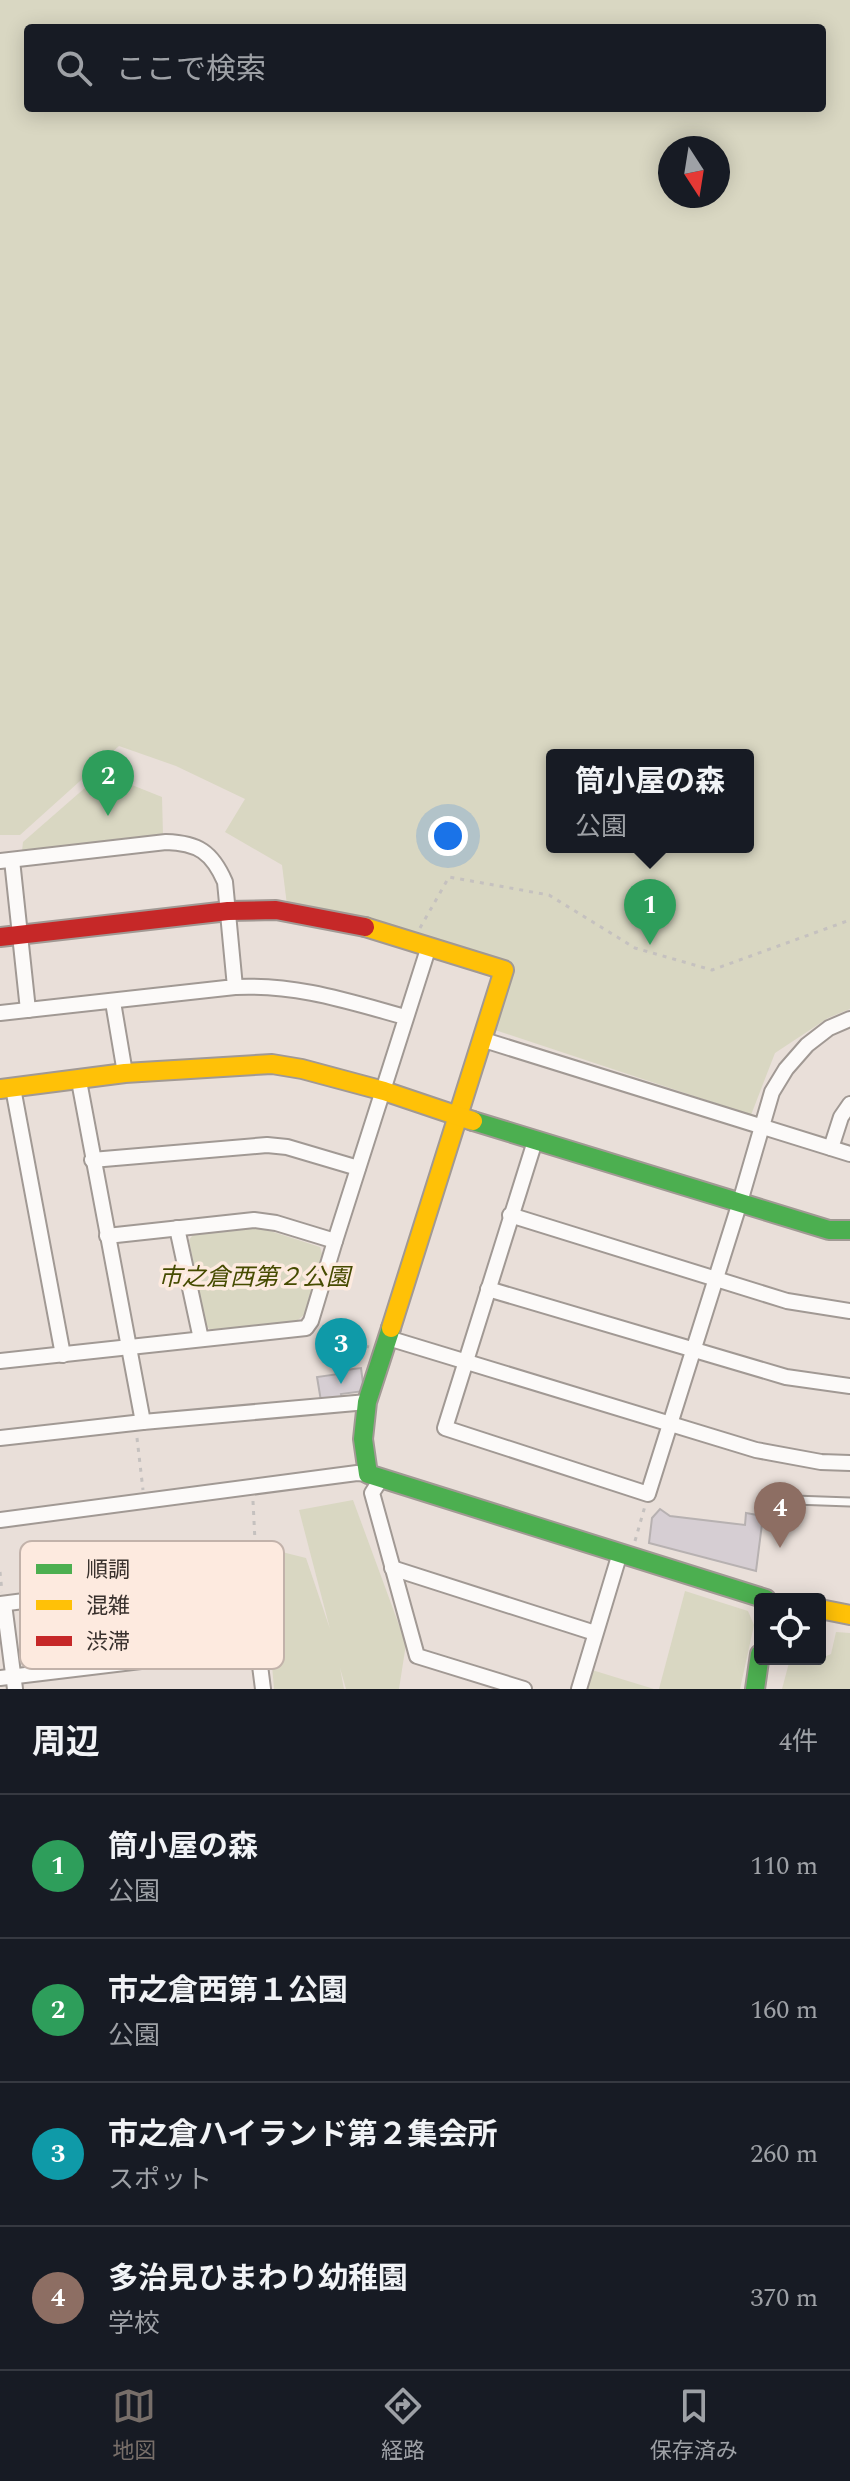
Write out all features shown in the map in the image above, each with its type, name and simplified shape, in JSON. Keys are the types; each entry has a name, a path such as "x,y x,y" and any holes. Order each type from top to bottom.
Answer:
{"street":[{"path":"28,1010 9,936 6,860 166,842 190,844 209,855 218,866 225,882 235,987"},
{"path":"9,936 228,911 276,910 348,922 504,970 367,1402 363,1439 374,1476 372,1493 417,1656 524,1689"},
{"path":"0,1361 306,1328 311,1321 384,1091 405,1017 420,944"},
{"path":"0,1013 256,986 319,992 405,1017"},
{"path":"113,1002 125,1073"},
{"path":"535,1141 445,1428 648,1494 772,1092 786,1069 807,1045 829,1028 850,1019"},
{"path":"484,1040 850,1154"},
{"path":"63,1355 6,1089 125,1073 272,1064 302,1069 384,1091 535,1141 829,1230 850,1230"},
{"path":"79,1081 139,1422"},
{"path":"831,1148 841,1117 850,1104"},
{"path":"92,1160 267,1145 287,1147 358,1168"},
{"path":"510,1215 787,1301 850,1311"},
{"path":"107,1236 254,1220 276,1223 335,1241"},
{"path":"177,1228 201,1339"},
{"path":"488,1289 786,1377 850,1386"},
{"path":"386,1344 465,1360 542,1387 756,1450 821,1462 850,1463"},
{"path":"0,1438 367,1402"},
{"path":"0,1520 357,1473 754,1595"},
{"path":"579,1689 595,1633 626,1555"},
{"path":"392,1568 595,1633"},
{"path":"2,1604 10,1681 98,1669"},
{"path":"826,1610 850,1615"},
{"path":"755,1689 758,1665"},
{"path":"261,1669 263,1689"}],"lane":[{"path":"794,1500 850,1502"}],"path":[{"path":"420,944 449,877 549,895 635,948 712,970 850,920"},
{"path":"306,1328 386,1344"},
{"path":"139,1422 145,1501"},
{"path":"252,1488 255,1541"},
{"path":"626,1555 648,1494"},
{"path":"0,1572 2,1604"}],"green space":[{"path":"0,0 850,0 850,1009 828,1018 775,1053 751,1115 495,1030 512,963 389,926 287,905 282,865 225,832 245,799 176,766 119,746 20,835 0,835"},
{"path":"102,773 162,797 163,835 22,851 23,842"},
{"name":"市之倉西第２公園","path":"261,1228 320,1247 322,1254 304,1315 293,1324 214,1333 205,1325 189,1240 195,1232"},
{"path":"353,1500 406,1644 399,1689 346,1689 340,1668 344,1689 274,1689 272,1669 284,1669 284,1552 306,1558 330,1629 299,1510"},
{"path":"685,1591 748,1611 754,1625 740,1689 659,1689"},
{"path":"836,1632 850,1633 850,1689 782,1689 788,1665 826,1665 826,1656 831,1654"},
{"path":"592,1670 654,1689 588,1689"}],"building":[{"path":"361,1368 364,1391 321,1401 317,1377"},
{"path":"660,1509 670,1516 745,1525 746,1513 763,1516 756,1571 649,1543 652,1518"}],"traffic: fast":[{"path":"473,1121 829,1230 850,1230"},
{"path":"391,1328 367,1402 363,1439 368,1474 754,1595"},
{"path":"755,1689 758,1665"}],"traffic: slow":[{"path":"365,927 504,970 391,1328"},
{"path":"0,1089 125,1073 272,1064 384,1091 473,1121"},
{"path":"826,1610 850,1615"}],"traffic: jam":[{"path":"0,937 228,911 276,910 365,927"}],"place":[{"name":"市之倉西第１公園","path":"108,816"},
{"name":"筒小屋の森","path":"650,945"},
{"name":"市之倉ハイランド第２集会所","path":"341,1384"},
{"name":"多治見ひまわり幼稚園","path":"780,1548"}]}
